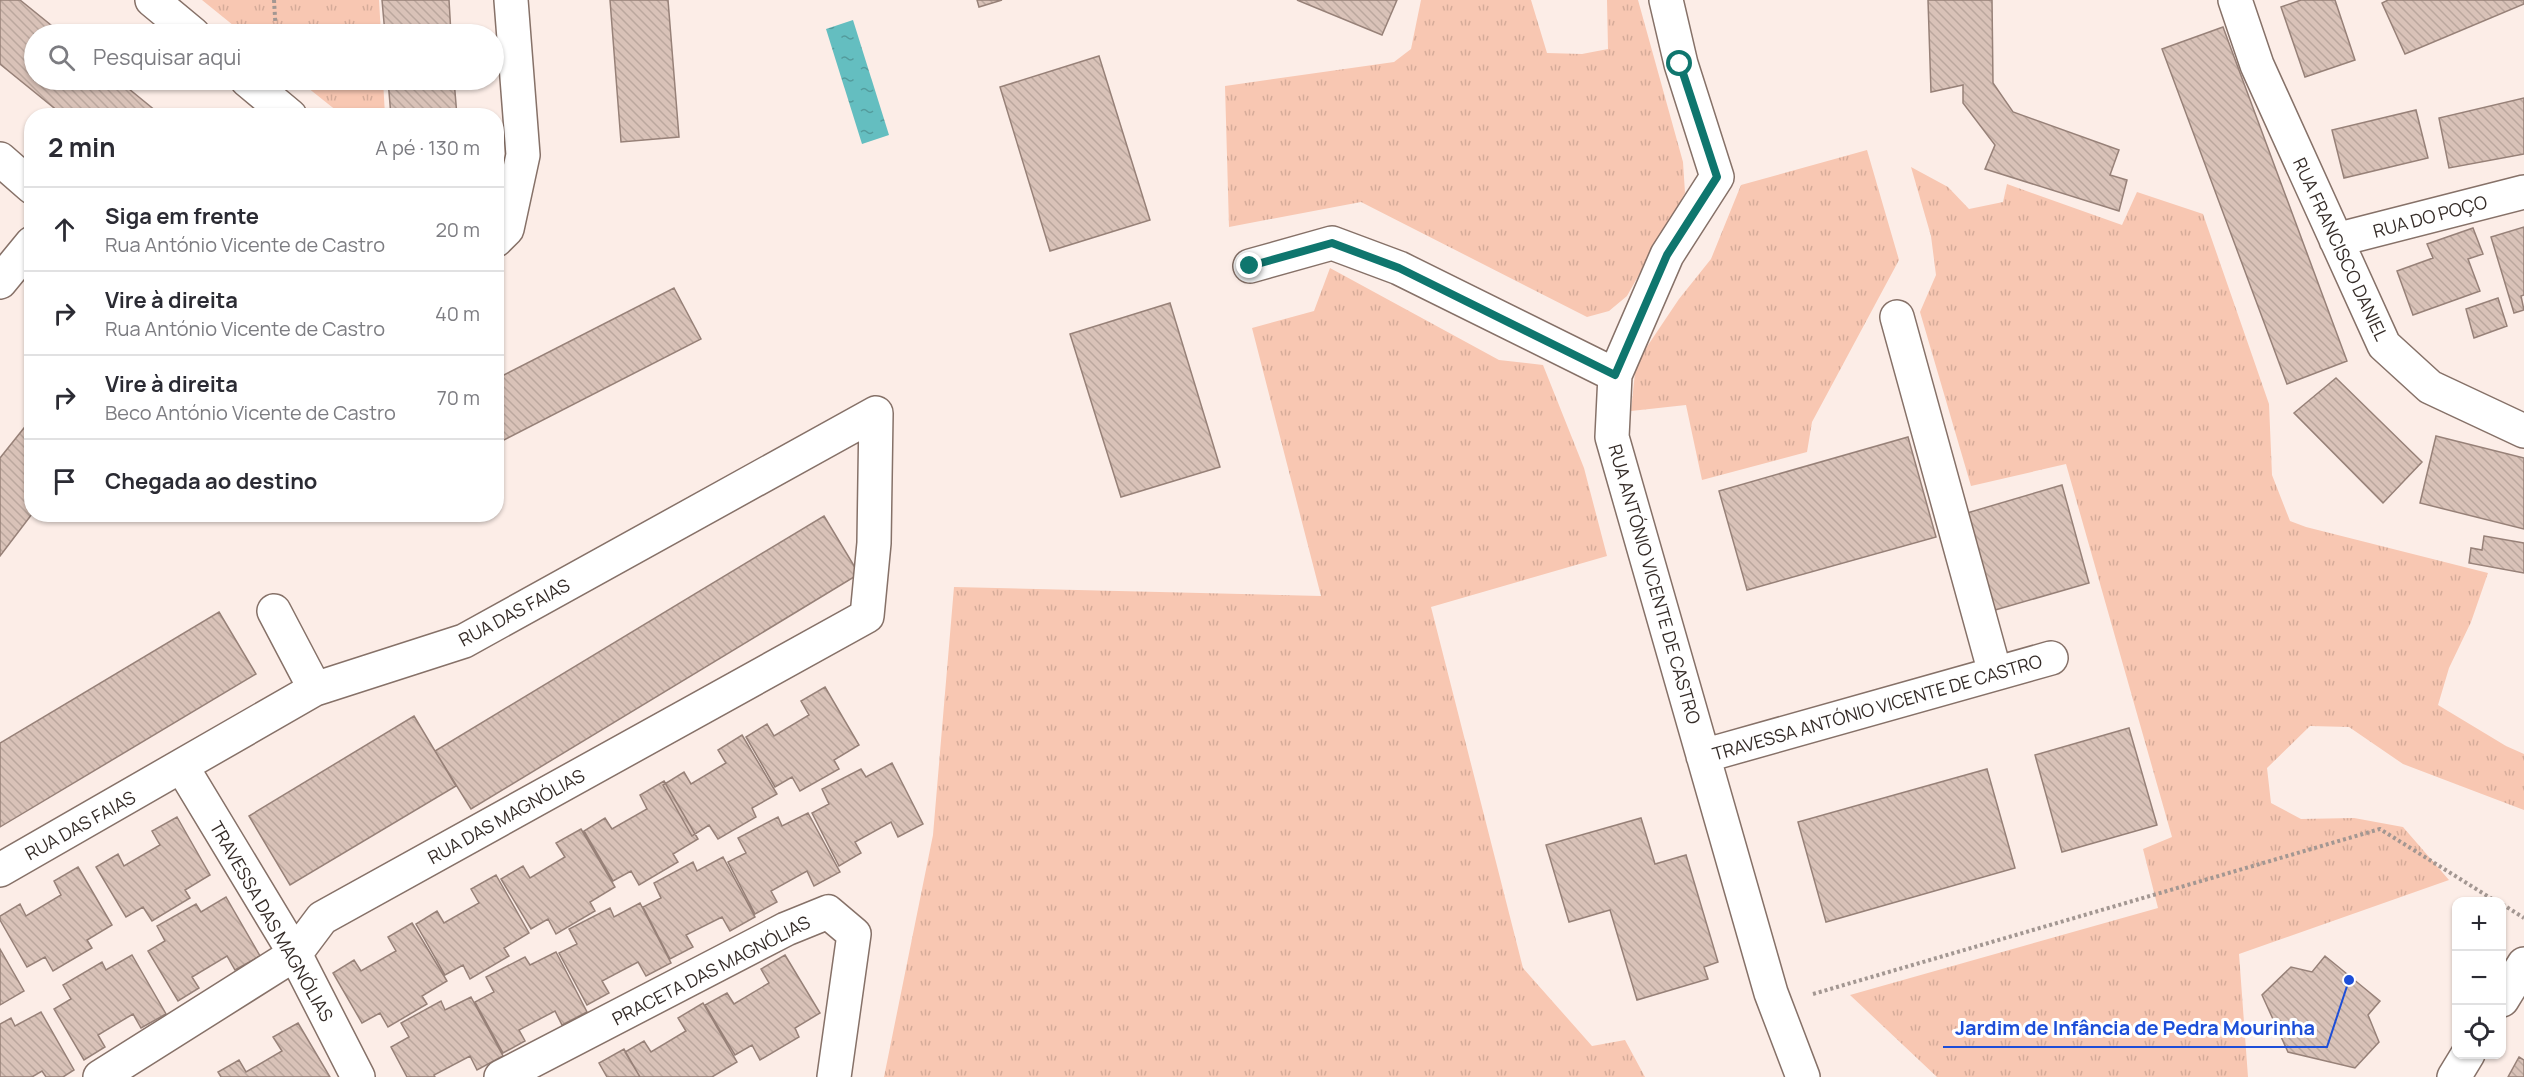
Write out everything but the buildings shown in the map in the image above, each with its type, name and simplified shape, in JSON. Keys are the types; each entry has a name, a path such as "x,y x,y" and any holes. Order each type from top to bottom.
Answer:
{"street":[{"path":"152,0 181,24"},
{"path":"504,232 507,229 523,155 511,0"},
{"name":"RUA ANTÓNIO VICENTE DE CASTRO","path":"1666,0 1680,64 1717,177 1667,255 1615,375 1612,437 1775,1005 1803,1077"},
{"name":"RUA FRANCISCO DANIEL","path":"2235,0 2258,65 2384,345 2430,387 2524,431"},
{"path":"259,90 280,108"},
{"path":"0,159 24,180"},
{"name":"RUA DO POÇO","path":"2336,240 2524,192"},
{"path":"1250,266 1332,243 1399,268 1615,375"},
{"path":"0,282 24,253"},
{"path":"1897,317 1995,673"},
{"name":"RUA DAS FAIAS","path":"0,870 315,689 465,641 876,413 874,543"},
{"name":"RUA DAS MAGNÓLIAS","path":"100,1077 295,954 322,918 867,616 874,543"},
{"path":"274,611 315,689"},
{"name":"TRAVESSA ANTÓNIO VICENTE DE CASTRO","path":"1703,756 2051,658"},
{"name":"TRAVESSA DAS MAGNÓLIAS","path":"182,767 295,954 358,1077"},
{"name":"PRACETA DAS MAGNÓLIAS","path":"501,1077 786,928 828,912 854,934 834,1077"},
{"path":"2506,993 2524,964"},
{"path":"2454,1077 2465,1059"}],"path":[{"path":"274,0 275,24"},
{"path":"1775,1005 2380,829 2489,897"},
{"path":"2506,907 2524,918"}],"green space":[{"path":"202,0 379,0 380,24 232,24"},
{"path":"1421,0 1531,0 1547,53 1582,54 1608,49 1607,0 1638,0 1683,162 1685,193 1627,296 1609,311 1587,317 1361,202 1229,227 1225,86 1394,62 1411,49"},
{"path":"311,90 384,90 385,108 333,108"},
{"path":"1867,150 1899,260 1812,422 1807,452 1702,480 1686,405 1631,411 1636,363 1679,299 1711,259 1741,185"},
{"path":"1911,167 1948,187 1969,209 2003,202 2007,184 2122,225 2137,192 2203,214 2269,404 2272,475 2290,521 2488,573 2471,622 2449,668 2438,705 2506,746 2524,754 2524,810 2403,764 2349,727 2310,726 2267,768 2271,803 2301,819 2354,818 2403,827 2449,880 2239,954 2248,1077 1937,1077 1850,995 2158,908 2143,849 2172,837 2066,464 1971,486 1920,312 1936,275 1931,236"},
{"path":"1330,268 1499,360 1543,365 1584,468 1607,556 1431,607 1523,968 1592,1046 1625,1040 1645,1077 884,1077 933,835 954,587 1321,596 1252,328 1314,311"}],"water":[{"path":"853,20 889,135 862,144 826,29"}],"place":[{"name":"Jardim de Infância de Pedra Mourinha","path":"2349,980"}],"route":[{"path":"1250,266 1332,243 1399,268 1615,375 1667,255 1717,177 1680,64"}]}
